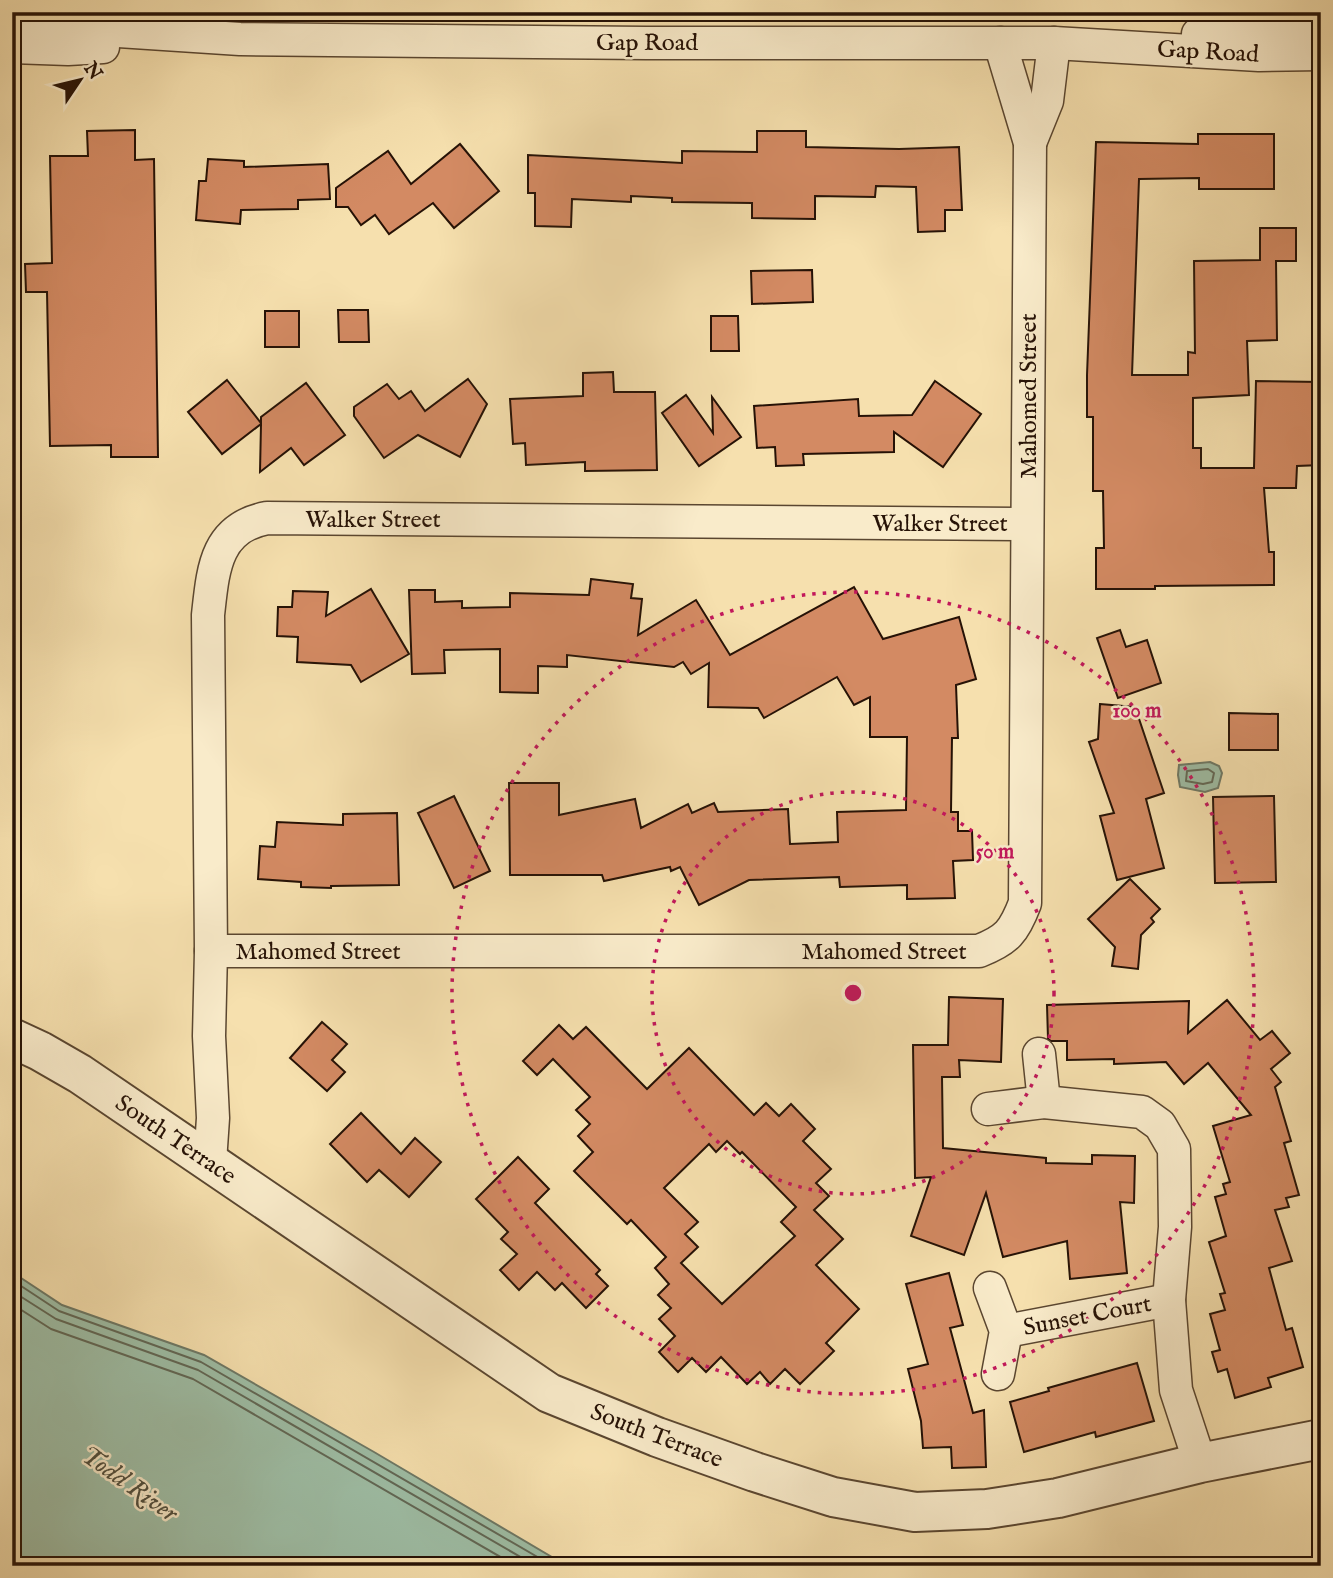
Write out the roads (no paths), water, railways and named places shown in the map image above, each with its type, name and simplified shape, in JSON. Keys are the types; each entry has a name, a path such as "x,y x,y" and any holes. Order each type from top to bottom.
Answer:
{"street":[{"name":"Gap Road","path":"12,24 141,39 1000,43 1054,43 1321,28"},
{"name":"Gap Road","path":"12,47 68,49 141,39"},
{"path":"1000,43 1032,102"},
{"name":"Gap Road","path":"1054,43 1259,55 1321,54"},
{"name":"Mahomed Street","path":"211,951 979,951 1003,942 1017,924 1025,903 1030,143 1032,102 1054,43"},
{"name":"Walker Street","path":"198,1154 213,1118 209,1036 211,951 208,615 211,583 218,556 229,536 248,522 267,518 1027,524"},
{"name":"South Terrace","path":"12,1016 80,1074"},
{"name":"South Terrace","path":"12,1038 80,1074 549,1393 682,1446 833,1497 915,1512 987,1509 1058,1498 1200,1463 1321,1439"},
{"path":"1039,1054 1044,1101"},
{"name":"Sunset Court","path":"988,1109 1044,1101 1142,1112 1160,1125 1174,1149 1175,1227 1169,1300 1176,1390 1200,1463"},
{"name":"Sunset Court","path":"989,1288 1006,1331 998,1374"},
{"name":"Sunset Court","path":"1006,1331 1169,1300"}],"water":[{"path":"1210,762 1219,766 1222,773 1218,788 1205,792 1180,787 1179,765"},
{"name":"Todd River","path":"12,1272 62,1305 204,1355 567,1566 12,1566"}]}
